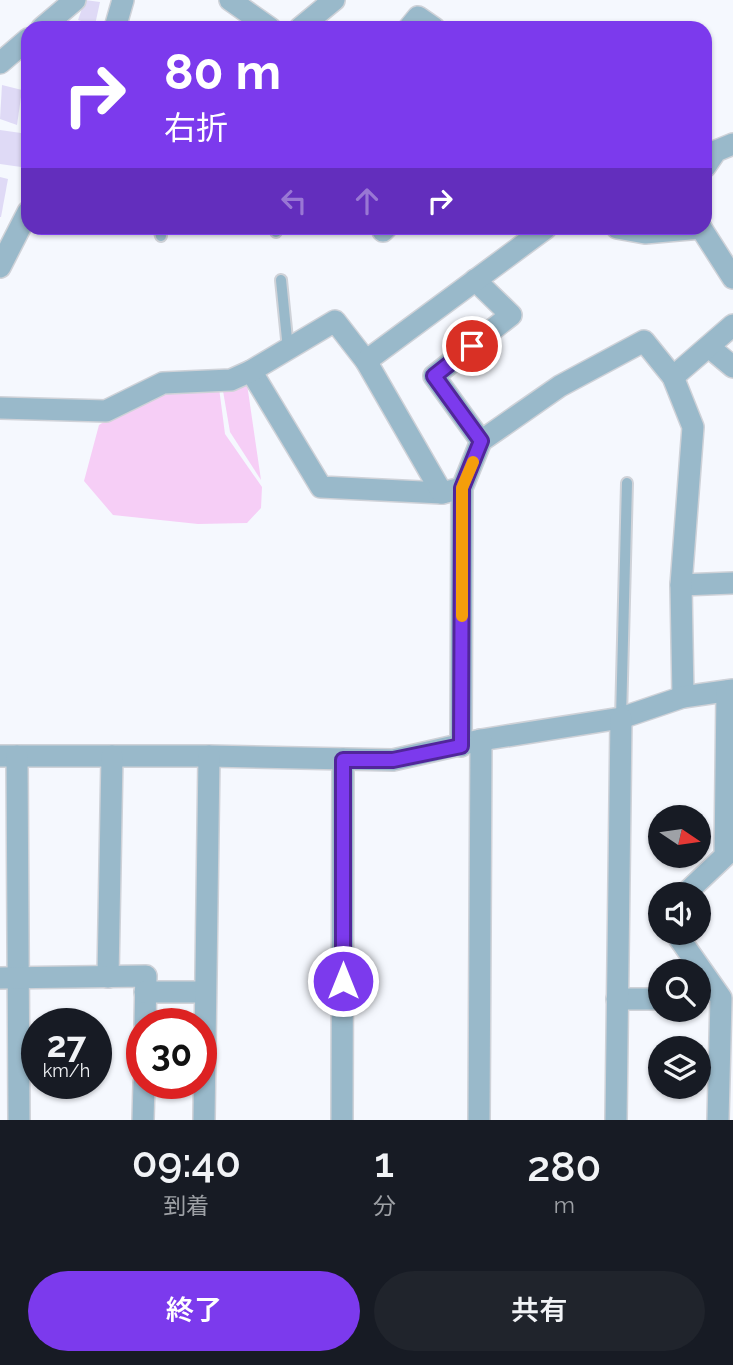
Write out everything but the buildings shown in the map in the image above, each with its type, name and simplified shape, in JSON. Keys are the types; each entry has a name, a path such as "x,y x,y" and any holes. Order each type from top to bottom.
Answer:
{"street":[{"path":"50,21 75,0"},
{"path":"117,21 123,0"},
{"path":"230,0 260,21"},
{"path":"308,21 334,0"},
{"path":"0,63 21,45"},
{"path":"712,156 716,150 733,144"},
{"path":"0,267 21,226"},
{"path":"366,361 536,235"},
{"path":"705,235 733,278"},
{"path":"475,280 511,315 434,376 481,441"},
{"path":"0,408 106,411 163,383 231,380 335,321 366,361 452,491 471,743 479,1120"},
{"path":"673,377 733,325"},
{"path":"452,491 481,441 560,386 644,341 673,377 693,427 681,585 683,697"},
{"path":"709,347 733,366"},
{"path":"251,371 321,487 452,491"},
{"path":"681,585 733,583"},
{"path":"19,1120 9,978 9,756 393,760 471,743 621,718 683,697 730,691 725,856 698,882"},
{"path":"616,1120 621,718"},
{"path":"108,976 111,756"},
{"path":"204,1120 209,756"},
{"path":"342,1120 343,760"},
{"path":"685,945 727,998 723,1113"},
{"path":"9,978 146,976 145,1008"},
{"path":"145,992 205,992"},
{"path":"617,999 648,999"},
{"path":"144,1099 144,1120"}],"lane":[{"path":"281,280 288,349"},
{"path":"621,718 627,483"}],"shaded area":[{"path":"246,377 261,480 230,432 222,385"},
{"path":"218,380 225,434 262,487 261,508 247,523 198,524 113,515 84,481 99,425 163,383"}],"slow traffic":[{"path":"462,616 462,488 473,462"}],"route":[{"path":"343,981 343,760 393,760 461,746 462,488 481,441 434,376 472,346"}]}
